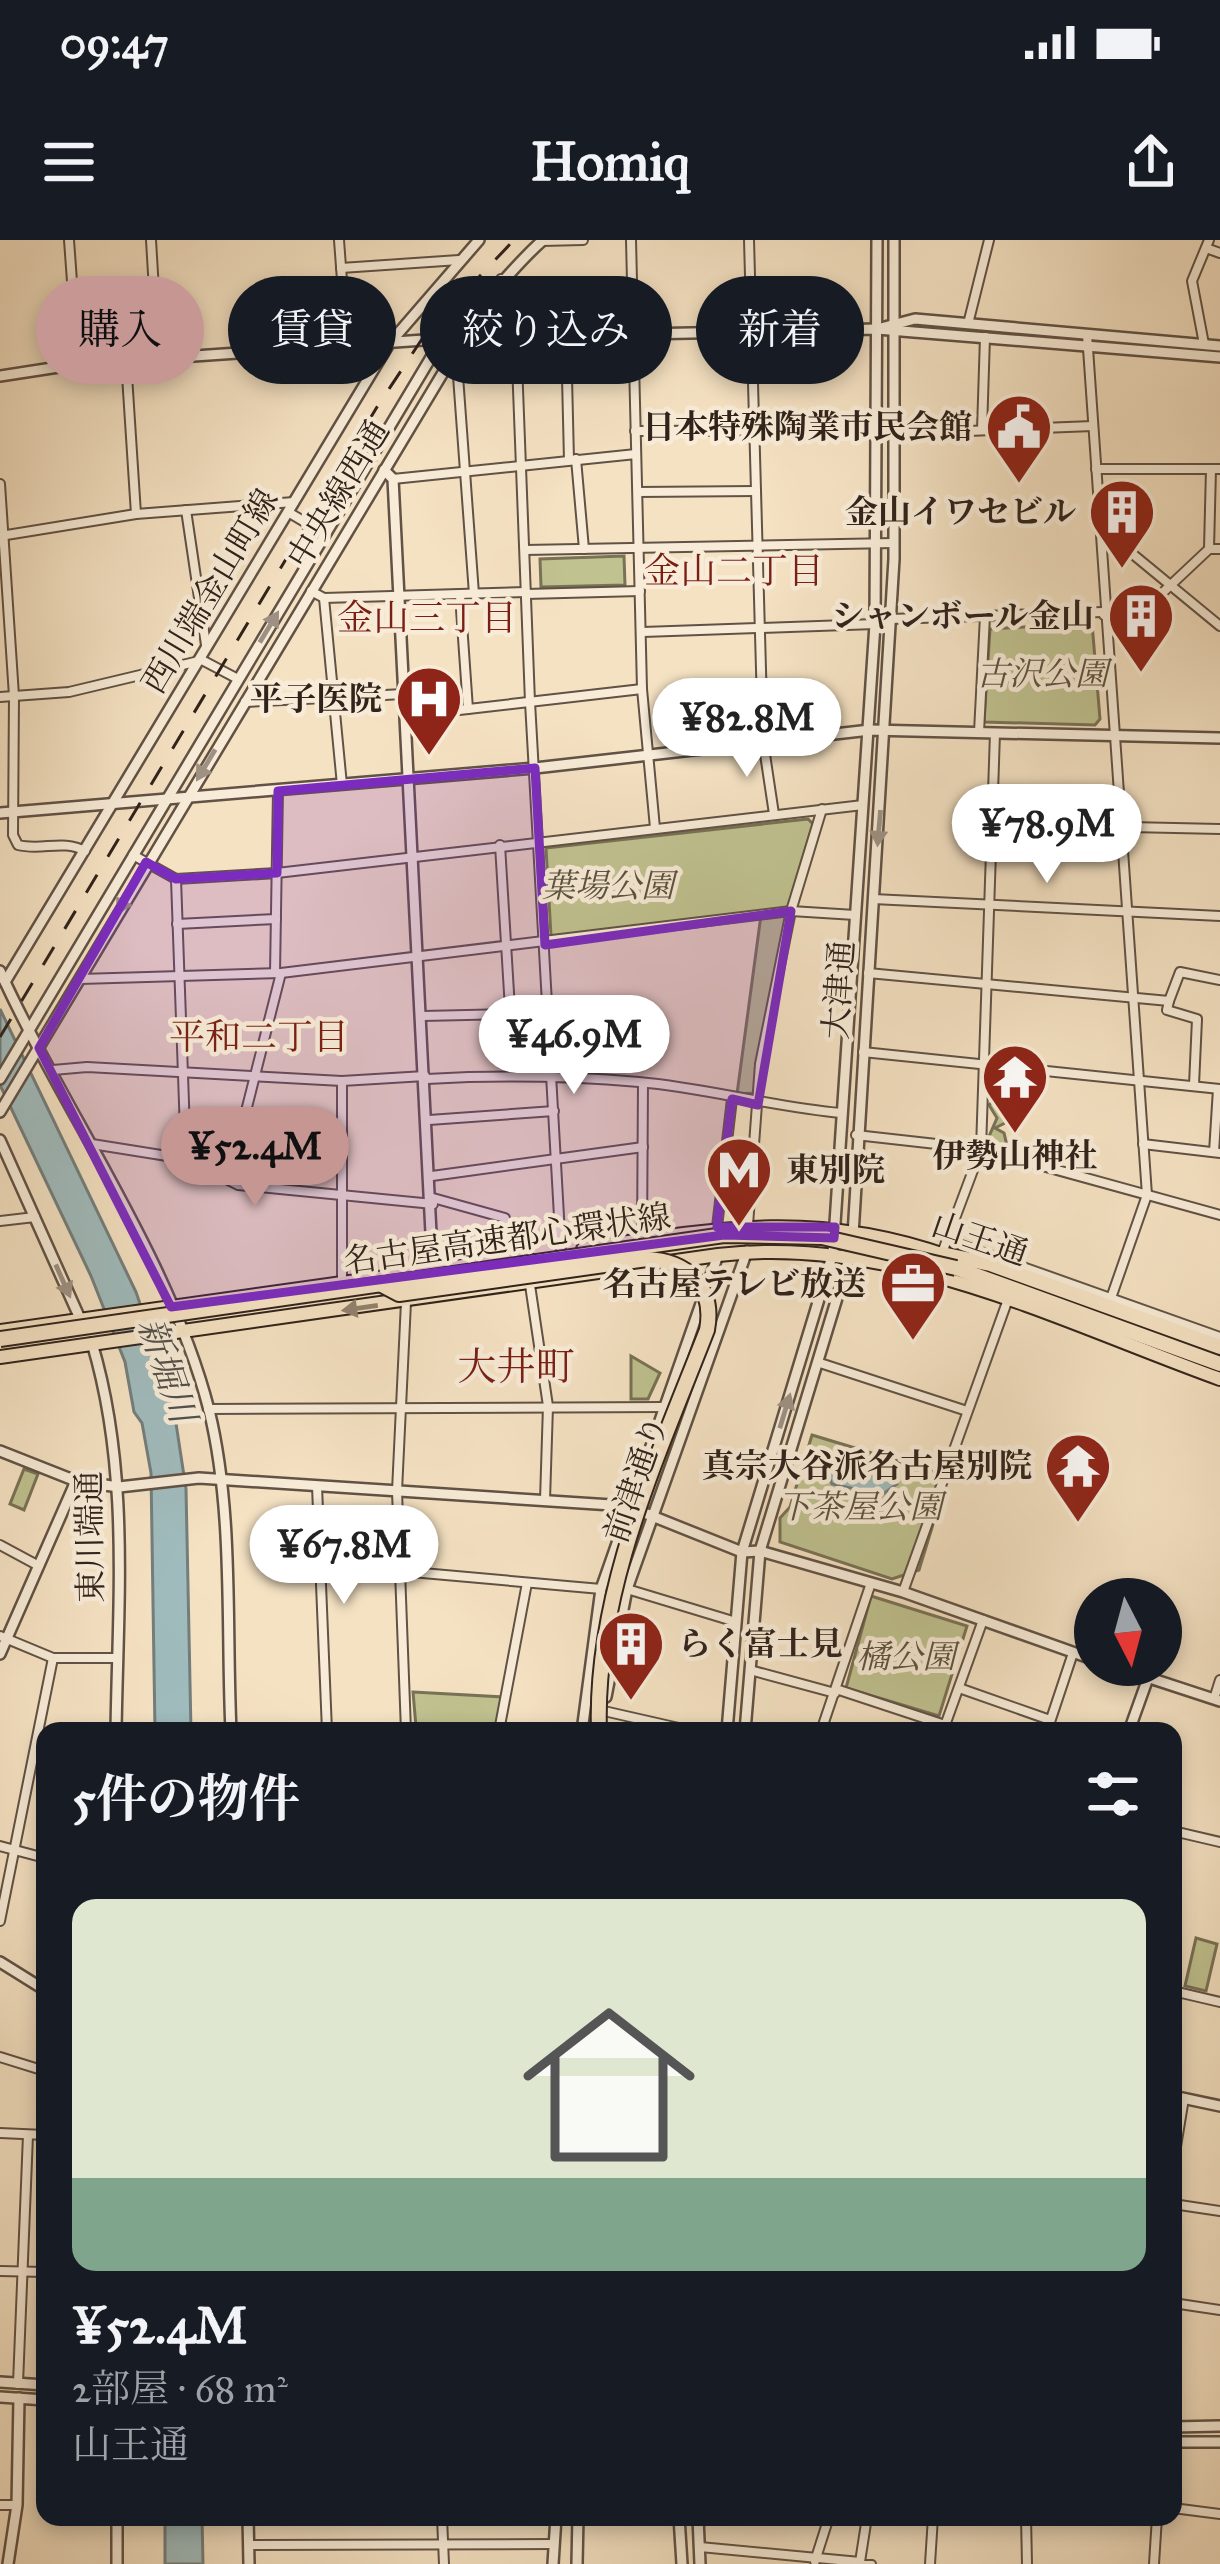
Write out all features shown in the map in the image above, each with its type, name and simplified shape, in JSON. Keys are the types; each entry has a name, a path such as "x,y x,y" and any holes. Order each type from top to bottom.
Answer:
{"highway":[{"name":"名古屋高速都心環状線","path":"0,1335 724,1235 800,1234 903,1251 1220,1364"},
{"path":"944,1247 1220,1350"},
{"path":"382,1285 399,1294 668,1260 689,1272 707,1297 707,1330 617,1584 597,1686 600,1722"}],"main road":[{"name":"山王通","path":"0,1335 748,1225 854,1229 944,1247 1220,1350"},
{"name":"山王通","path":"0,1357 747,1251 833,1253 904,1265 1220,1379"}],"street":[{"path":"69,240 71,276"},
{"path":"151,240 153,276"},
{"path":"339,240 342,276"},
{"name":"西川端金山町線","path":"396,335 478,240"},
{"path":"502,276 542,240 583,240"},
{"path":"631,240 632,276"},
{"path":"749,240 750,276"},
{"name":"大津通","path":"728,1722 742,1552 833,1253 875,624 877,240"},
{"name":"大津通","path":"746,1722 760,1551 820,1363 854,1229 894,543 894,240"},
{"path":"968,324 989,240"},
{"path":"1204,344 1192,280 1208,244 1220,253"},
{"path":"341,268 459,260"},
{"path":"877,329 894,320 968,324 1220,357"},
{"path":"864,329 1220,346"},
{"path":"982,430 985,338"},
{"path":"1087,340 1147,1195 1111,1298"},
{"path":"0,376 36,370"},
{"name":"中央線西通","path":"0,1079 420,377"},
{"path":"128,384 136,514"},
{"name":"西川端金山町線","path":"3,976 116,801 364,384"},
{"name":"中央線西通","path":"0,1112 436,384"},
{"path":"459,384 474,594"},
{"path":"516,384 561,1252"},
{"path":"569,384 584,549"},
{"path":"635,384 642,689 655,828"},
{"path":"752,384 763,741 774,814"},
{"path":"894,434 1093,426"},
{"path":"635,430 876,430"},
{"path":"393,479 636,454"},
{"path":"369,460 393,479 437,1269 406,1302 397,1491 406,1722"},
{"path":"890,619 1141,613 1215,549 1215,469 1096,470"},
{"path":"0,484 14,696 5,813 18,845 33,849 71,844 85,851"},
{"path":"638,492 756,491"},
{"path":"3,535 136,514 291,507 325,534"},
{"path":"185,510 207,648"},
{"path":"1100,526 1220,626"},
{"path":"525,550 894,543"},
{"path":"311,591 324,598 640,591"},
{"path":"460,595 468,709"},
{"path":"324,598 342,785"},
{"path":"979,732 985,616"},
{"path":"643,632 875,624"},
{"path":"0,697 69,692 200,660 238,680"},
{"path":"407,716 642,689"},
{"path":"244,702 406,694"},
{"path":"5,813 535,768 886,729 1220,738"},
{"path":"944,1247 981,1149 995,733"},
{"path":"253,1186 244,1119 278,973 278,791"},
{"path":"133,855 176,879 277,873 863,805"},
{"path":"748,1225 760,1064 791,911 822,809"},
{"path":"992,824 1220,829"},
{"path":"500,845 510,1013 519,1073"},
{"path":"176,879 186,1160"},
{"path":"873,899 1220,916"},
{"path":"80,979 278,973 545,945 791,911 856,915"},
{"path":"177,924 276,919"},
{"path":"1193,1086 1197,1019 1167,1010 1169,1001 1180,972 1220,980"},
{"path":"868,973 1169,1001"},
{"path":"3,976 27,1035 53,1070 171,1307 208,1409 219,1479 231,1722"},
{"path":"423,1016 548,1013"},
{"path":"862,1052 1219,1089 1217,1153 1143,1144"},
{"path":"53,1070 180,1071 343,1081 519,1073 643,1083 758,1105 841,1113"},
{"path":"342,1283 343,1081"},
{"path":"641,1239 643,1083"},
{"path":"717,1227 732,1099"},
{"path":"429,1120 554,1111"},
{"path":"856,1135 981,1149 1220,1215"},
{"name":"東川端通","path":"0,1140 93,1345 110,1414 119,1487 116,1722"},
{"path":"90,1144 186,1160 215,1178 253,1186 433,1201 505,1218 510,1259"},
{"path":"432,1176 643,1147"},
{"path":"0,1221 35,1217"},
{"name":"山王通","path":"944,1247 1220,1337"},
{"name":"前津通り","path":"602,1722 627,1589 747,1251"},
{"name":"前津通り","path":"583,1722 587,1661 601,1589 718,1255"},
{"path":"530,1285 548,1406 545,1500"},
{"path":"903,1592 1007,1302"},
{"path":"820,1363 967,1411"},
{"path":"208,1409 664,1407"},
{"path":"0,1451 76,1481 119,1487 199,1478 627,1506 742,1552 760,1551 903,1592 1073,1653 1050,1720 959,1688"},
{"path":"0,1654 3,1638 76,1481"},
{"path":"317,1486 327,1722"},
{"path":"0,1545 39,1566"},
{"path":"400,1571 601,1589"},
{"path":"502,1722 527,1582"},
{"path":"824,1722 871,1583"},
{"path":"627,1589 736,1622"},
{"path":"946,1722 983,1620"},
{"path":"3,1638 52,1658 117,1658"},
{"path":"40,1722 52,1658"},
{"path":"750,1670 835,1691 926,1722"},
{"path":"1173,1686 1217,1700 1220,1680"},
{"path":"1132,1722 1145,1686"},
{"path":"604,1711 652,1722"},
{"path":"0,1922 36,1741"},
{"path":"1182,1833 1220,1842"},
{"path":"0,1846 14,1854 36,1857"},
{"path":"0,1962 36,1984"},
{"path":"1182,1993 1220,2002"},
{"path":"0,2057 36,2068"},
{"path":"1182,2098 1220,2106"},
{"path":"0,2133 36,2135"},
{"path":"18,2384 28,2135"},
{"path":"1182,2205 1220,2210"},
{"path":"0,2271 36,2272"},
{"path":"1182,2304 1220,2310"},
{"path":"0,2382 36,2385"},
{"path":"0,2397 36,2399"},
{"path":"8,2564 17,2506 19,2398"},
{"path":"1182,2427 1220,2426"},
{"path":"1182,2442 1220,2441"},
{"path":"0,2505 17,2506"},
{"path":"1182,2509 1220,2514"},
{"path":"116,2526 117,2564"},
{"path":"248,2526 249,2564"},
{"path":"442,2526 444,2564"},
{"path":"553,2564 555,2526"},
{"path":"577,2564 578,2526"},
{"path":"680,2526 682,2564"},
{"path":"699,2526 700,2564"},
{"path":"815,2562 826,2526"},
{"path":"859,2563 866,2526"},
{"path":"930,2564 932,2526"},
{"path":"1026,2526 1027,2564"},
{"path":"1154,2564 1156,2526"},
{"path":"249,2545 554,2544"},
{"path":"700,2547 815,2562 872,2564"}],"highlighted area":[{"path":"535,768 545,945 791,911 758,1105 732,1099 717,1227 835,1227 834,1238 724,1235 429,1278 437,1269 171,1307 39,1048 146,862 176,879 277,873 278,791"}],"green space":[{"path":"624,556 625,585 541,587 540,559"},
{"name":"古沢公園","path":"1092,623 1100,719 1095,725 984,722 990,629"},
{"name":"葉場公園","path":"808,819 813,824 788,907 754,1093 737,1094 761,915 551,936 546,848"},
{"path":"1003,1075 1021,1082 1016,1099 1000,1111 1008,1115 1007,1122 995,1128 1004,1133 1008,1150 987,1141 997,1118 989,1105 994,1100 990,1093"},
{"path":"631,1356 660,1373 648,1399 631,1399"},
{"name":"下茶屋公園","path":"812,1435 938,1473 942,1495 919,1570 892,1579 780,1542 780,1518 790,1507"},
{"path":"24,1469 38,1474 24,1510 10,1504"},
{"name":"橘公園","path":"871,1596 967,1626 939,1716 846,1688"},
{"path":"413,1692 503,1697 499,1722 416,1722"},
{"path":"1196,1938 1217,1944 1206,1991 1185,1986"}],"water":[{"name":"新堀川","path":"0,1009 136,1292 172,1397 186,1489 191,1722 155,1722 151,1473 125,1362 91,1276 0,1085"},
{"path":"831,1454 843,1471 891,1470 897,1484 882,1495 832,1484 822,1462"},
{"path":"165,2526 202,2526 203,2564 165,2564"}],"railway":[{"path":"0,1037 377,407 426,333 514,240"}],"place":[{"name":"日本特殊陶業市民会館","path":"1019,486"},
{"name":"金山イワセビル","path":"1122,571"},
{"name":"シャンボール金山","path":"1141,675"},
{"name":"平子医院","path":"429,758"},
{"name":"伊勢山神社","path":"1015,1136"},
{"name":"東別院","path":"739,1229"},
{"name":"名古屋テレビ放送","path":"913,1343"},
{"name":"真宗大谷派名古屋別院","path":"1078,1525"},
{"name":"らく富士見","path":"631,1703"}],"district":[{"name":"金山二丁目","path":"734,571"},
{"name":"金山三丁目","path":"427,618"},
{"name":"平和二丁目","path":"259,1037"},
{"name":"大井町","path":"516,1367"}]}
